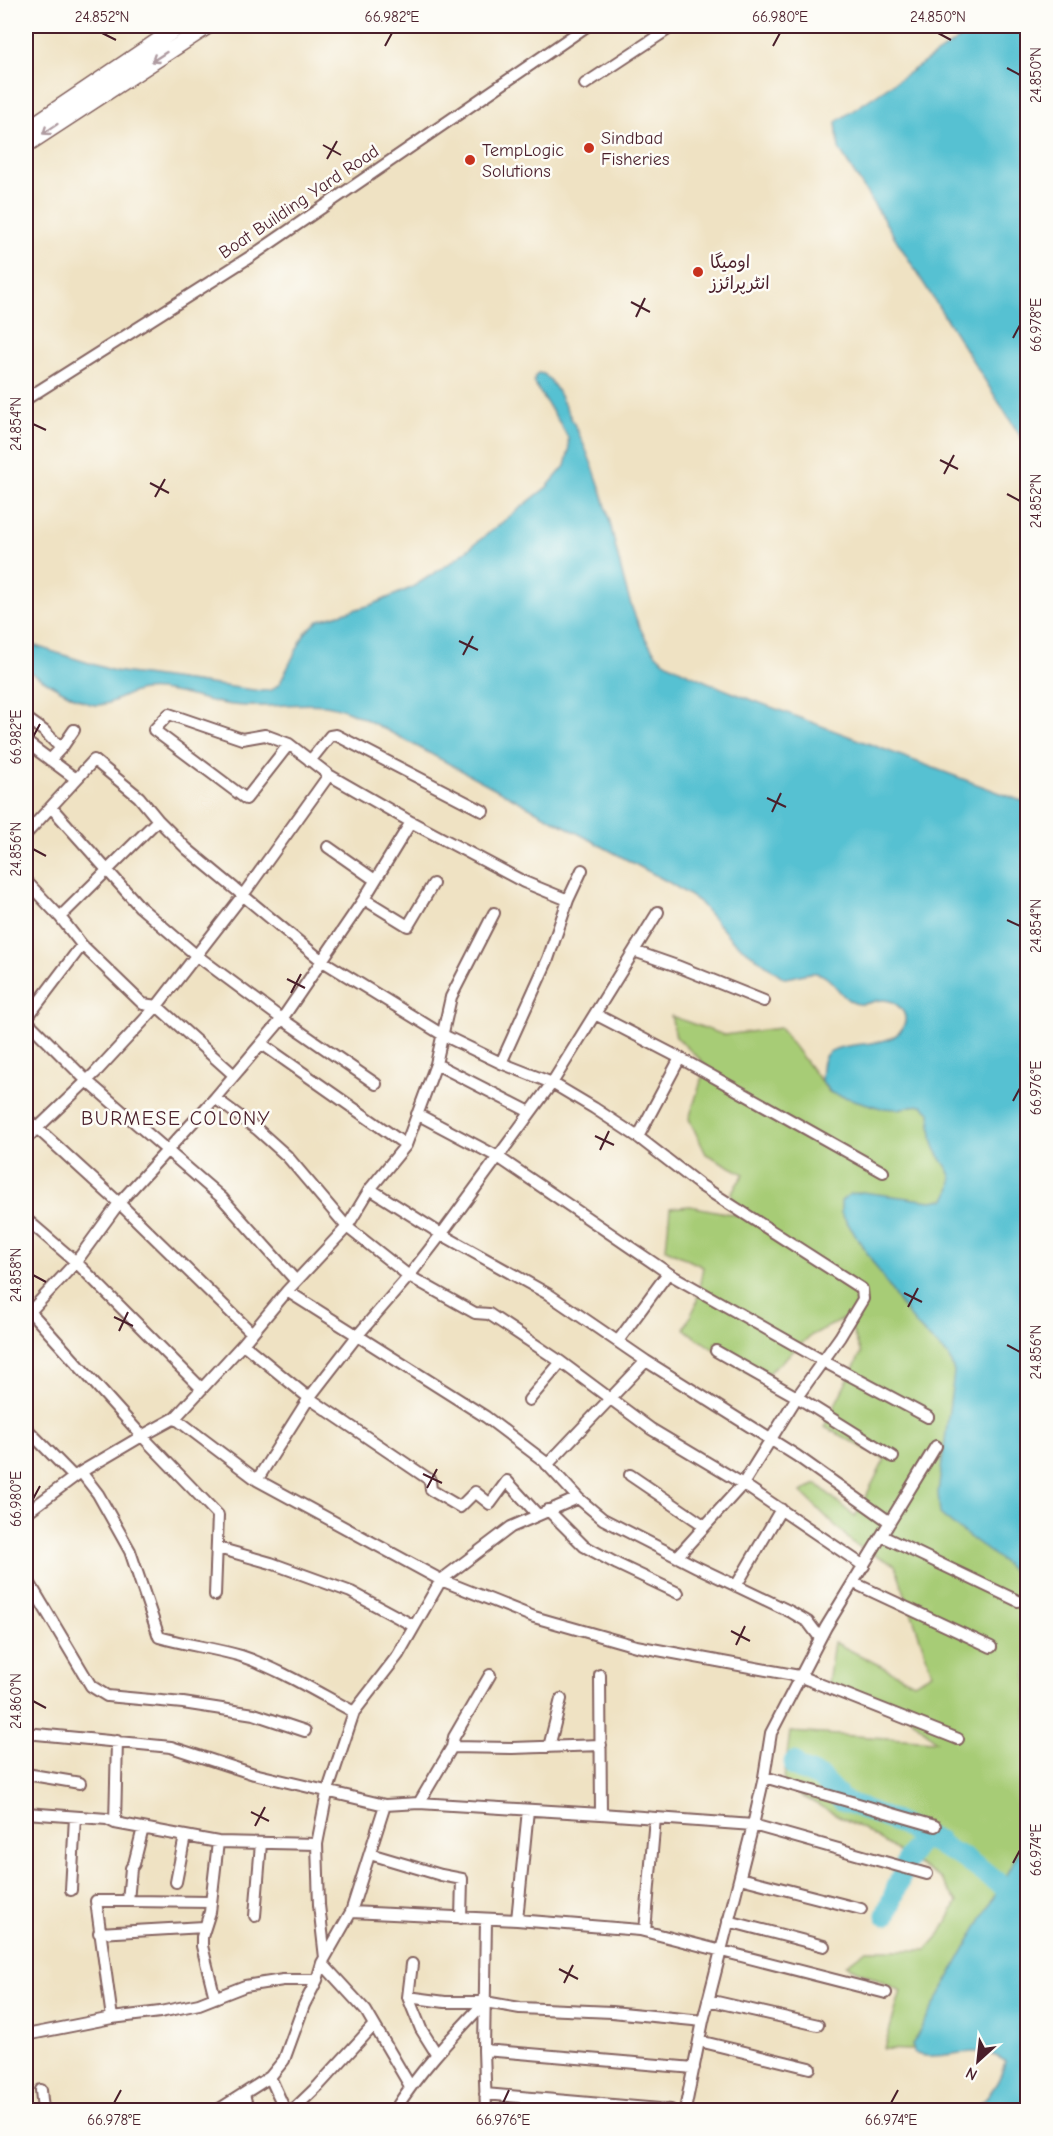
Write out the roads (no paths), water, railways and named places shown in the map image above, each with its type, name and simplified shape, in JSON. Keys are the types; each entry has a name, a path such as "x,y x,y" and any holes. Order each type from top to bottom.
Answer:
{"street":[{"path":"26,146 70,108 180,26"},
{"path":"26,130 70,108 208,26"},
{"name":"Boat Building Yard Road","path":"26,399 253,255 586,26"},
{"path":"585,84 673,26"},
{"path":"290,744 246,799 154,730 169,714 242,739 265,735 290,744 329,776 524,882 568,900"},
{"path":"26,718 44,731 61,748"},
{"path":"50,760 74,730"},
{"path":"310,761 330,736 336,735 483,811"},
{"path":"26,742 76,779"},
{"path":"26,834 94,760 139,797 187,849 321,960 443,1035 552,1083 638,1137 700,1185 862,1289 863,1299 840,1337 797,1397 743,1484 677,1557"},
{"path":"26,1139 156,1006 243,895 329,776"},
{"path":"51,807 140,906 196,954 282,1019 376,1084"},
{"path":"60,917 158,820"},
{"path":"215,1595 218,1515 27,1311 76,1262 119,1203 215,1098 282,1019 364,899 411,822"},
{"path":"328,847 375,880"},
{"path":"501,1062 548,959 568,900 582,870"},
{"path":"26,881 60,917 82,945 143,1004 156,1006 234,1075"},
{"path":"364,899 408,926 433,884"},
{"path":"257,1480 309,1398 357,1336 409,1276 552,1083 658,912"},
{"path":"26,1513 78,1475 175,1418 347,1227 370,1189 406,1145 436,1064 451,997 494,913"},
{"path":"82,945 26,1019 86,1080 222,1198 296,1281"},
{"path":"633,951 764,1001"},
{"path":"595,1014 680,1058 883,1172"},
{"path":"262,1044 406,1145"},
{"path":"638,1137 680,1058"},
{"path":"436,1064 530,1112"},
{"path":"215,1098 258,1130 287,1156 347,1227 409,1276 475,1313 489,1314 561,1362 651,1429 743,1484 864,1566"},
{"path":"417,1114 498,1157 668,1273 823,1361 928,1417"},
{"path":"26,1118 119,1203 252,1333"},
{"path":"370,1189 441,1234 548,1294 646,1361 797,1455 890,1521"},
{"path":"26,1219 76,1262 202,1389"},
{"path":"618,1341 668,1273"},
{"path":"287,1291 486,1417 548,1465 578,1498 603,1520 791,1612 808,1622 820,1638"},
{"path":"243,1344 309,1398 430,1480 430,1490 460,1507 475,1492 490,1504 507,1481 584,1546 678,1593"},
{"path":"716,1350 893,1457"},
{"path":"548,1465 646,1361"},
{"path":"529,1400 561,1362"},
{"path":"175,1418 257,1480 441,1580 534,1617 636,1646 799,1676 958,1739"},
{"path":"26,1428 98,1494 130,1551 159,1637 187,1646 241,1656 284,1675 354,1712"},
{"path":"685,2110 703,2021 764,1777 771,1733 820,1638 936,1446"},
{"path":"630,1475 705,1526"},
{"path":"411,2085 366,2011 324,1961 317,1844 327,1793 354,1712 398,1655 441,1580 511,1527 578,1498"},
{"path":"736,1586 781,1509"},
{"path":"882,1536 1018,1601"},
{"path":"218,1548 271,1563 351,1592 414,1626"},
{"path":"26,1577 91,1686 107,1696 183,1703 254,1714 305,1731"},
{"path":"854,1583 991,1647"},
{"path":"419,1803 490,1675"},
{"path":"600,1675 601,1814"},
{"path":"549,1747 561,1699"},
{"path":"26,1733 171,1747 254,1774 385,1805 419,1803 753,1825 927,1874"},
{"path":"115,1823 117,1740"},
{"path":"452,1747 601,1745"},
{"path":"26,1774 80,1783"},
{"path":"764,1777 935,1826"},
{"path":"218,2110 270,2077 284,2060 304,2005 324,1961 351,1912 385,1805"},
{"path":"517,1920 528,1810"},
{"path":"26,1813 107,1819 115,1823 218,1842 317,1844"},
{"path":"71,1890 75,1817"},
{"path":"645,1931 655,1818"},
{"path":"128,1901 131,1868 143,1828"},
{"path":"176,1882 185,1836"},
{"path":"215,1998 202,1946 204,1927 211,1902 218,1842"},
{"path":"255,1916 261,1843"},
{"path":"370,1854 462,1879 461,1918"},
{"path":"740,1878 861,1909"},
{"path":"112,2018 96,1901 211,1902"},
{"path":"351,1912 517,1920 645,1931 886,1993"},
{"path":"486,1919 484,2050 486,2110"},
{"path":"728,1921 824,1946"},
{"path":"99,1933 204,1927"},
{"path":"412,1964 408,1997 421,2029 436,2054"},
{"path":"26,2035 199,2004 245,1986 283,1980 317,1980"},
{"path":"408,1997 445,2002 485,2002 520,2008 612,2012 703,2021"},
{"path":"708,2000 818,2025"},
{"path":"395,2110 411,2085 436,2054 485,2002"},
{"path":"293,2110 374,2025"},
{"path":"699,2042 810,2068"},
{"path":"484,2050 694,2068"},
{"path":"270,2077 285,2110"},
{"path":"41,2090 43,2110"},
{"path":"244,2094 248,2110"},
{"path":"485,2094 671,2110"}],"water":[{"path":"978,26 1027,26 1027,447 839,149 836,122"},
{"path":"538,373 544,374 555,387 587,452 602,493 623,579 637,622 658,656 681,670 731,692 1027,803 1027,1588 999,1559 940,1514 938,1493 954,1372 949,1357 917,1326 899,1302 841,1213 841,1201 850,1194 862,1192 931,1201 946,1199 952,1183 949,1171 934,1146 930,1112 922,1105 898,1109 881,1108 831,1093 821,1080 825,1057 835,1049 882,1041 900,1031 905,1018 898,1006 886,1000 862,1004 852,1002 828,979 816,973 784,978 732,940 698,901 670,883 351,713 325,705 233,705 154,690 137,691 101,705 95,705 70,695 26,670 26,643 114,671 261,691 272,690 280,683 305,633 319,620 371,605 411,588 452,562 547,487 565,466 569,451 568,438 534,383"},
{"path":"1027,1837 1027,2110 972,2110 993,2088 1005,2061 982,2052 924,2056 913,2053 912,2045"}],"waterway":[{"path":"794,1762 795,1767 821,1778 842,1800 898,1823 967,1860 1028,1905"},
{"path":"886,1915 909,1856 920,1841 932,1838 938,1841"}],"place":[{"name":"Sindbad Fisheries","path":"589,148"},
{"name":"TempLogic Solutions","path":"470,160"},
{"name":"اومیگا انٹرپرائزز","path":"698,272"}],"district":[{"name":"BURMESE COLONY","path":"176,1118"}]}
